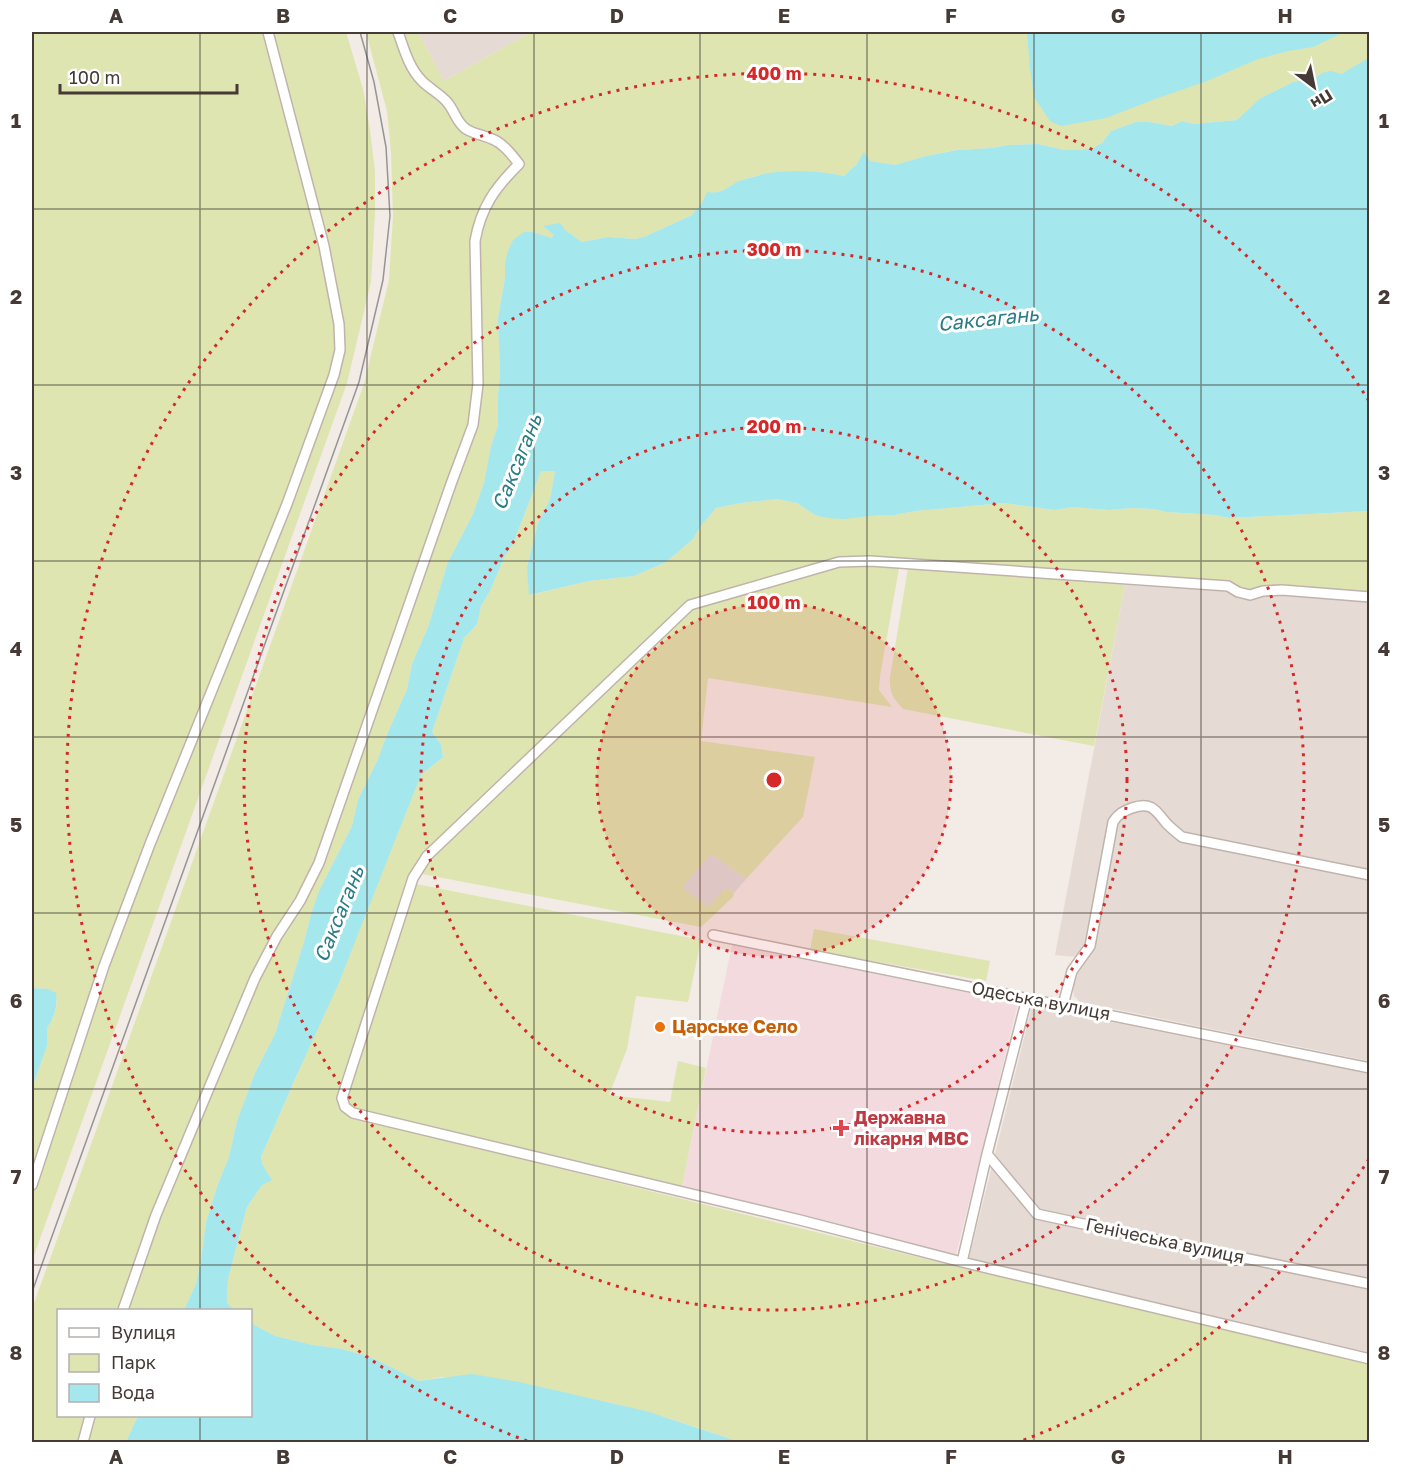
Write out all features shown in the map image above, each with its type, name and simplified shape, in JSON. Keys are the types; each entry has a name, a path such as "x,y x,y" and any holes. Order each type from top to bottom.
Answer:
{"street":[{"path":"32,1185 104,966 150,844 287,504 334,375 340,350 339,324 324,246 268,32"},
{"path":"124,1309 156,1215 255,978 300,901 319,863 473,425 478,384 475,242 477,229 487,203 496,189 519,164 494,139 475,133 457,121 450,105 413,72 398,32"},
{"path":"1370,597 1282,590 1263,591 1250,595 1228,586 870,561 839,562 690,605 422,863 413,878 342,1098 345,1107 352,1113 1370,1359"},
{"path":"1063,1005 1072,971 1090,946 1113,822 1120,813 1130,808 1141,805 1151,807 1182,837 1370,874"},
{"name":"Одеська вулиця","path":"713,935 1370,1068"},
{"path":"962,1262 987,1154 1028,998"},
{"name":"Генічеська вулиця","path":"987,1154 1037,1214 1370,1284"},
{"path":"83,1443 90,1417"}],"shaded area":[{"path":"418,32 531,32 444,81"},
{"path":"1125,585 1224,591 1237,597 1251,599 1264,595 1282,594 1369,601 1369,1061 1080,1002 1074,996 1073,988 1078,973 1087,958 1055,955"},
{"path":"711,854 746,879 734,893 731,889 724,890 708,907 682,887"},
{"name":"Державна лікарня МВС","path":"732,945 1018,1003 956,1255 682,1187"},
{"path":"1032,1006 1369,1074 1369,1355 969,1258"}],"green space":[{"path":"32,32 346,32 363,89 370,130 375,171 375,213 371,282 347,383 32,1261 32,1088 47,1046 47,1028 54,1015 57,1000 48,989 32,988"},
{"path":"366,32 418,32 444,81 531,32 1369,32 1369,59 1341,74 1322,73 1316,77 1293,82 1259,99 1237,120 1193,124 1182,121 1172,126 1136,122 1111,131 1102,143 1093,148 1080,150 1064,150 1038,144 1008,145 956,150 895,165 870,161 857,164 844,176 806,171 755,176 713,193 692,215 635,239 608,237 582,242 565,230 544,227 555,235 550,238 533,232 505,263 505,278 498,318 500,375 498,425 491,446 484,483 473,514 448,562 428,627 412,664 407,689 358,800 352,826 319,891 275,1034 255,1073 237,1121 229,1157 206,1222 196,1284 184,1309 57,1309 57,1417 138,1417 126,1442 32,1442 32,1309 364,384 389,280 393,216 387,111"},
{"path":"541,471 555,471 550,499 538,523 527,567 530,595 589,581 634,576 666,562 693,539 716,508 777,499 797,503 815,515 895,515 1004,503 1055,510 1072,507 1109,510 1154,509 1229,518 1369,511 1369,592 1282,585 1250,591 1127,576 870,557 837,559 688,601 424,853 341,1109 350,1117 962,1268 1240,1332 1369,1365 1369,1442 740,1442 671,1419 572,1395 443,1377 418,1381 370,1357 275,1336 252,1324 252,1309 233,1309 227,1304 228,1279 247,1207 262,1185 261,1157 338,984 421,775 443,757 441,744 432,732 464,638 477,624 481,606 513,544"},
{"path":"870,565 899,568 879,690 892,707 708,678 701,741 815,757 803,817 746,879 711,854 724,890 731,889 734,893 733,897 701,927 422,874 429,862 691,609 839,566"},
{"path":"908,568 1125,585 1094,746 903,709 892,695 890,677"},
{"path":"416,884 701,940 688,1002 636,996 627,1049 609,1095 670,1102 678,1061 706,1068 682,1187 354,1109 348,1105 346,1097"},
{"path":"814,929 990,961 986,981 810,950"}],"water":[{"path":"1027,32 1344,32 1313,47 1258,59 1207,81 1106,118 1061,126 1050,121 1034,97"},
{"name":"Саксагань","path":"1369,59 1369,511 1229,518 1154,509 1109,510 1072,507 1055,510 1004,503 844,519 815,515 797,503 777,499 716,508 693,539 666,562 634,576 589,581 529,595 527,567 538,523 550,499 555,471 541,471 513,544 481,606 477,624 464,638 432,732 441,744 443,757 421,775 338,985 261,1157 263,1166 272,1180 262,1185 247,1207 228,1279 227,1303 233,1309 184,1309 196,1284 206,1222 229,1157 237,1121 255,1073 275,1034 319,891 352,826 358,800 407,689 412,664 428,627 448,562 473,514 484,483 491,446 498,425 500,375 498,318 505,278 505,263 513,240 524,232 533,232 551,238 554,235 543,226 560,223 565,230 582,242 608,237 635,239 644,237 692,215 702,203 707,192 717,192 742,180 774,172 804,171 844,176 857,164 864,152 870,161 895,165 957,150 1008,145 1038,144 1064,150 1080,150 1093,148 1102,143 1111,131 1136,122 1172,126 1182,121 1193,124 1237,120 1259,99 1293,82 1331,71 1341,74"},
{"path":"32,988 48,989 56,993 56,1003 55,1012 47,1028 47,1046 32,1088"},
{"path":"252,1324 275,1336 370,1357 418,1381 472,1374 519,1382 646,1411 740,1442 126,1442 138,1417 252,1417"}],"tram line":[{"path":"32,1292 359,382 383,280 390,216 386,147 374,82 360,32"}],"place":[{"name":"Царське Село","path":"660,1027"},
{"name":"Державна лікарня МВС","path":"841,1128"}]}
